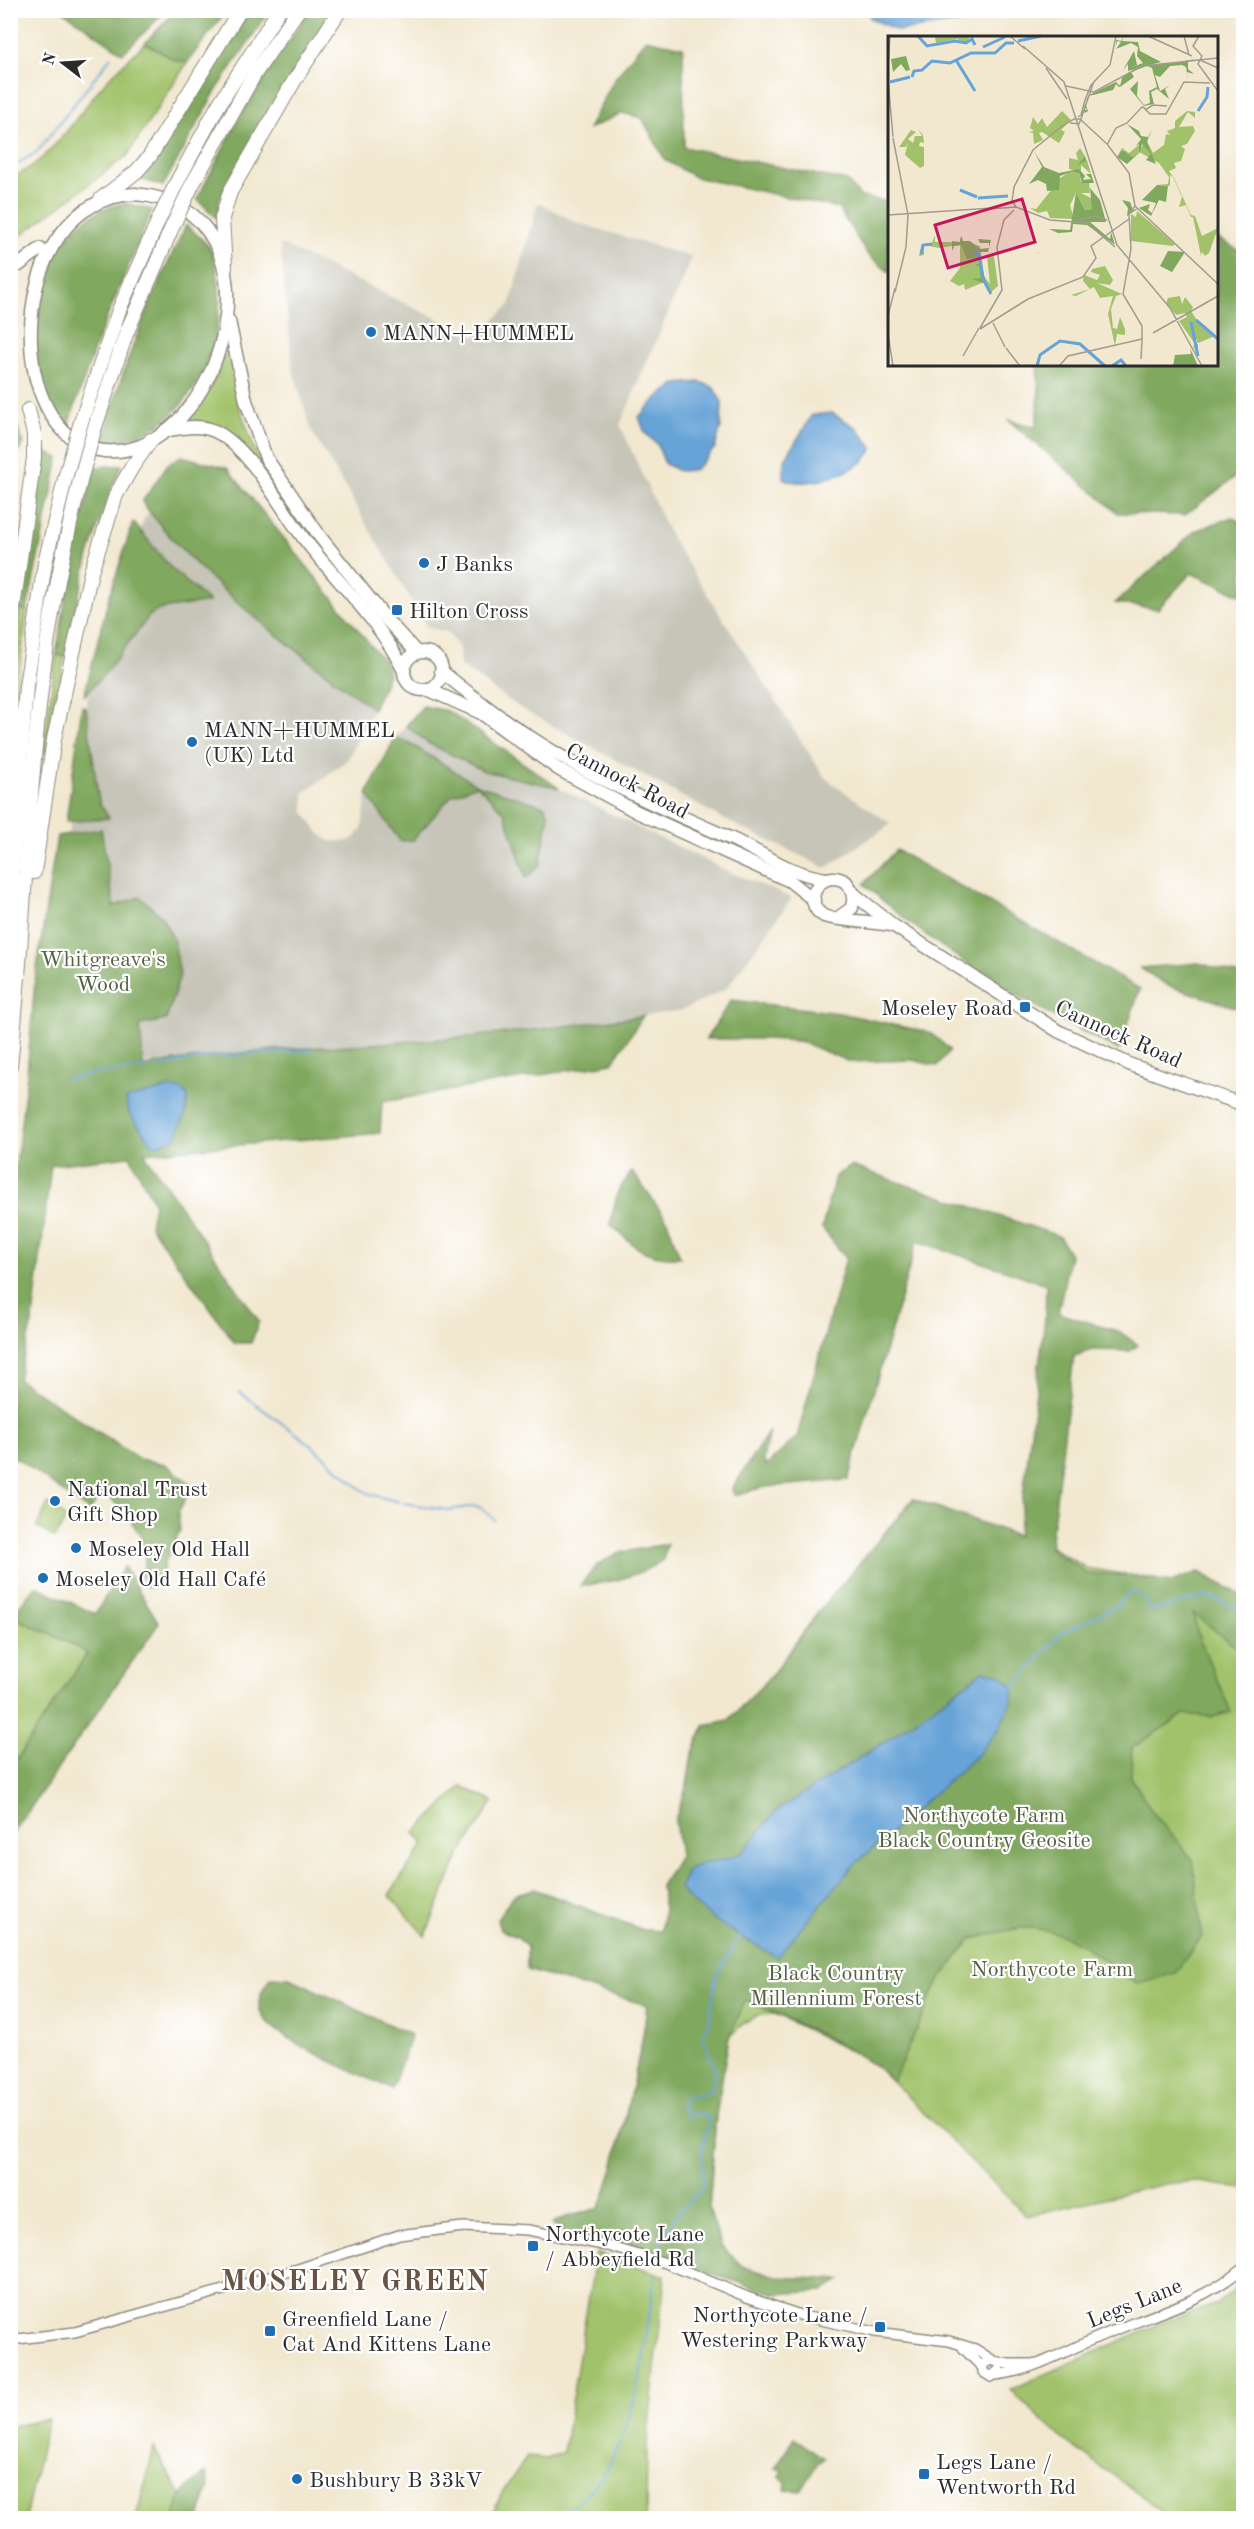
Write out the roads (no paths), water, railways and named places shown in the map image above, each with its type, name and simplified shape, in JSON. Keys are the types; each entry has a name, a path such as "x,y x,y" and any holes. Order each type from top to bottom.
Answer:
{"highway":[{"path":"10,268 19,265 48,243 68,222 136,171 150,156 240,10"},
{"path":"10,892 26,686 45,563 81,422 116,319 159,219 218,106 279,10"},
{"path":"21,966 26,862 42,683 59,575 80,481 95,427 126,334 172,225 255,73 298,10"},
{"path":"340,10 294,81 230,192 222,218 227,311 246,401 266,458 321,538 386,620 417,653"},
{"path":"101,199 123,195 147,195 168,200 183,208 210,236 225,268"},
{"path":"28,273 48,243"},
{"path":"25,405 42,427 56,437 93,450 122,450 151,440 164,431 189,406 208,379 222,344 227,311"},
{"path":"10,630 34,458 34,435 25,405"},
{"path":"164,431 197,426 220,434 238,448 303,538 367,616 397,657 407,682 413,687 427,689 437,683 441,671 439,662 427,653 417,653 407,660 404,671"},
{"path":"10,1066 21,966 54,740 84,602 100,540 116,495 151,440"},
{"name":"Cannock Road","path":"441,671 534,740 582,766 659,807 741,844 791,870 804,876 826,879"},
{"name":"Cannock Road","path":"427,689 482,713 558,769 616,800 790,881 814,900"},
{"path":"826,879 842,879 850,886 854,894 852,908 838,918 822,915 815,906 817,887 826,879"},
{"name":"Cannock Road","path":"854,894 894,926 1058,1031 1131,1065 1244,1105"},
{"name":"Cannock Road","path":"838,918 894,926"}],"street":[{"path":"10,2340 75,2332 269,2277 384,2240 419,2231 463,2227 511,2229 583,2240 679,2268 763,2303 824,2321 875,2332 938,2338 975,2349 993,2360 999,2367 996,2375 991,2377 985,2375 982,2367 959,2345"},
{"name":"Legs Lane","path":"996,2375 1034,2364 1187,2302 1219,2286 1244,2267"},
{"name":"Legs Lane","path":"993,2360 1008,2364 1034,2364"},
{"path":"982,2367 986,2361 993,2360"}],"water":[{"path":"869,10 983,11 975,21 898,31 870,18"},
{"path":"700,382 713,387 722,402 721,426 715,448 695,470 679,471 665,464 657,444 645,433 639,417 659,396 676,384"},
{"path":"832,413 857,428 873,448 868,456 853,468 823,480 801,482 783,478 784,461 812,415"},
{"path":"169,1088 180,1090 188,1097 185,1115 175,1139 156,1145 152,1144 129,1113 126,1099"},
{"path":"984,1671 998,1673 1014,1687 1010,1705 997,1731 977,1755 853,1866 777,1957 712,1918 679,1888 688,1869 742,1853 776,1811 883,1743"}],"waterway":[{"path":"10,168 37,152 111,57"},
{"path":"156,1067 209,1057 313,1050"},
{"path":"65,1080 97,1073 149,1068"},
{"path":"239,1392 305,1440 361,1489 370,1494 399,1502"},
{"path":"404,1503 449,1510 475,1506 480,1507 495,1520"},
{"path":"1014,1687 1060,1634 1120,1604 1131,1590 1144,1599 1150,1611 1207,1596 1244,1611"},
{"path":"658,2246 677,2214 703,2187 702,2149 709,2118 698,2113 689,2117 680,2105 687,2095 699,2095 711,2090 715,2069 703,2038 710,2017 716,1976 740,1936"},
{"path":"511,2518 525,2514 562,2512 568,2509 591,2489 609,2464 623,2435 633,2403 641,2370 655,2275"}],"place":[{"name":"MANN+HUMMEL","path":"371,332"},
{"name":"J Banks","path":"424,563"},
{"name":"Hilton Cross","path":"397,610"},
{"name":"MANN+HUMMEL (UK) Ltd","path":"192,742"},
{"name":"Moseley Road","path":"1025,1007"},
{"name":"National Trust Gift Shop","path":"55,1501"},
{"name":"Moseley Old Hall","path":"76,1548"},
{"name":"Moseley Old Hall Café","path":"43,1578"},
{"name":"Northycote Lane / Abbeyfield Rd","path":"533,2246"},
{"name":"Northycote Lane / Westering Parkway","path":"880,2327"},
{"name":"Greenfield Lane / Cat And Kittens Lane","path":"270,2331"},
{"name":"Legs Lane / Wentworth Rd","path":"924,2474"},
{"name":"Bushbury B 33kV","path":"297,2479"}],"district":[{"name":"MOSELEY GREEN","path":"355,2280"}],"park label":[{"name":"Whitgreave's Wood","path":"103,970"},
{"name":"Northycote Farm Black Country Geosite","path":"984,1826"},
{"name":"Northycote Farm","path":"1052,1968"},
{"name":"Black Country Millennium Forest","path":"836,1985"}]}
